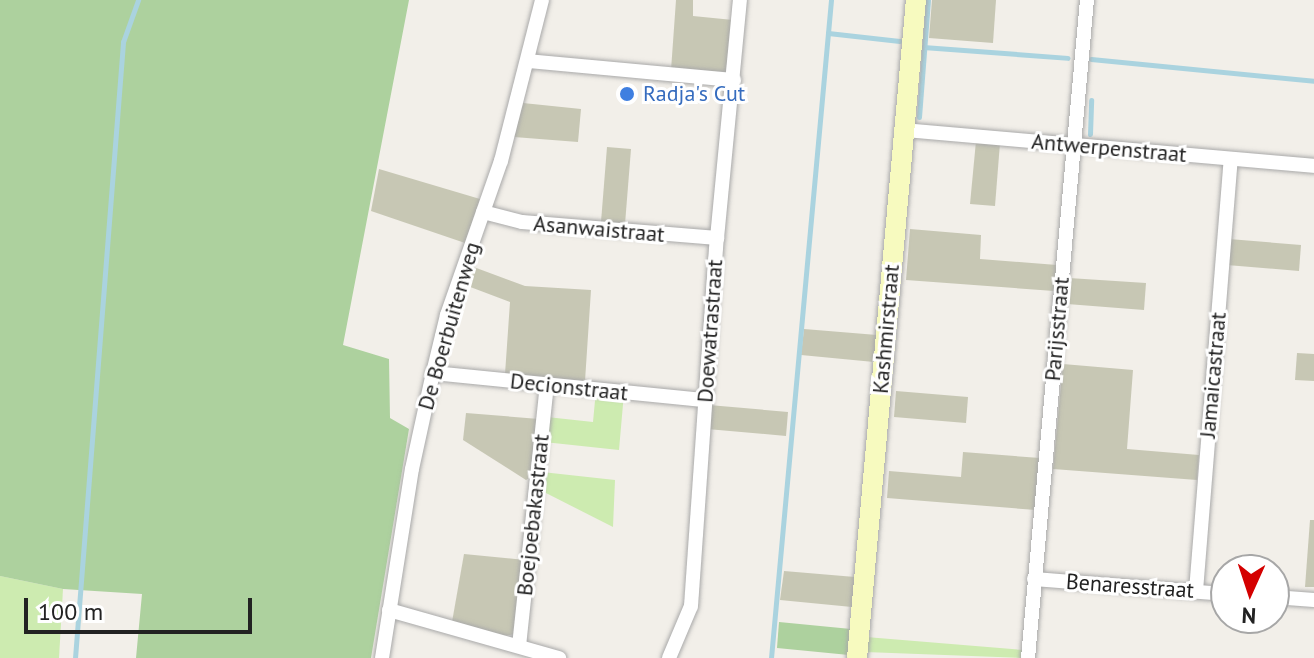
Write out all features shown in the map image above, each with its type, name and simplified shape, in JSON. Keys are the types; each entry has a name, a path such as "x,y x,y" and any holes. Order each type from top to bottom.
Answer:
{"street":[{"name":"De Boerbuitenweg","path":"382,658 433,373 528,61 542,0"},
{"name":"Doewatrastraat","path":"669,658 691,606 717,238 740,0"},
{"name":"Kashmirstraat","path":"857,658 916,0"},
{"name":"Parijsstraat","path":"1028,658 1087,0"},
{"path":"528,61 734,80"},
{"name":"Antwerpenstraat","path":"904,130 1314,166"},
{"name":"Jamaicastraat","path":"1196,591 1231,159"},
{"name":"Asanwaistraat","path":"483,212 522,222 717,238"},
{"name":"Decionstraat","path":"433,373 704,400"},
{"name":"Boejoebakastraat","path":"519,646 547,384"},
{"name":"Benaresstraat","path":"1034,579 1210,592"},
{"path":"1290,598 1314,600"},
{"path":"389,610 559,658"}],"shaded area":[{"path":"676,0 693,0 693,16 733,20 726,72 671,70"},
{"path":"932,0 996,0 993,43 929,38"},
{"path":"523,103 581,109 578,142 514,137"},
{"path":"976,141 1000,143 995,206 970,204"},
{"path":"607,147 631,149 625,224 601,222"},
{"path":"379,169 480,199 465,243 371,211"},
{"path":"910,229 981,235 980,259 1057,265 1054,291 906,280"},
{"path":"1229,239 1301,245 1299,271 1227,265"},
{"path":"471,266 525,286 591,290 585,381 505,374 510,302 465,285"},
{"path":"1069,278 1146,283 1144,310 1067,304"},
{"path":"804,329 877,335 874,362 801,355"},
{"path":"1297,353 1314,354 1314,381 1295,380"},
{"path":"1063,364 1133,370 1127,449 1199,455 1197,480 1053,469"},
{"path":"896,391 968,397 966,423 894,417"},
{"path":"709,405 788,412 786,436 707,429"},
{"path":"466,413 539,419 533,476 526,480 463,440"},
{"path":"963,452 1040,458 1036,510 887,498 889,471 961,477"},
{"path":"1310,520 1314,520 1314,587 1305,587"},
{"path":"464,554 525,560 516,634 503,636 452,622"},
{"path":"784,571 855,577 852,607 780,600"}],"green space":[{"path":"0,0 409,0 343,345 389,359 390,418 409,429 371,658 136,658 142,594 63,589 0,576"},
{"path":"596,390 624,393 619,450 544,442 547,417 593,422"},
{"path":"542,472 615,480 613,527 540,490"},
{"path":"0,576 63,589 59,658 0,658"},
{"path":"779,622 851,629 849,655 777,648"},
{"path":"866,637 1023,650 1023,658 865,652"}],"waterway":[{"path":"75,658 123,42 138,0"},
{"path":"771,658 831,0"},
{"path":"919,117 928,0"},
{"path":"828,33 900,41"},
{"path":"923,47 1068,58"},
{"path":"1091,59 1314,81"},
{"path":"1090,134 1091,100"}],"place":[{"name":"Radja's Cut","path":"627,94"}]}
